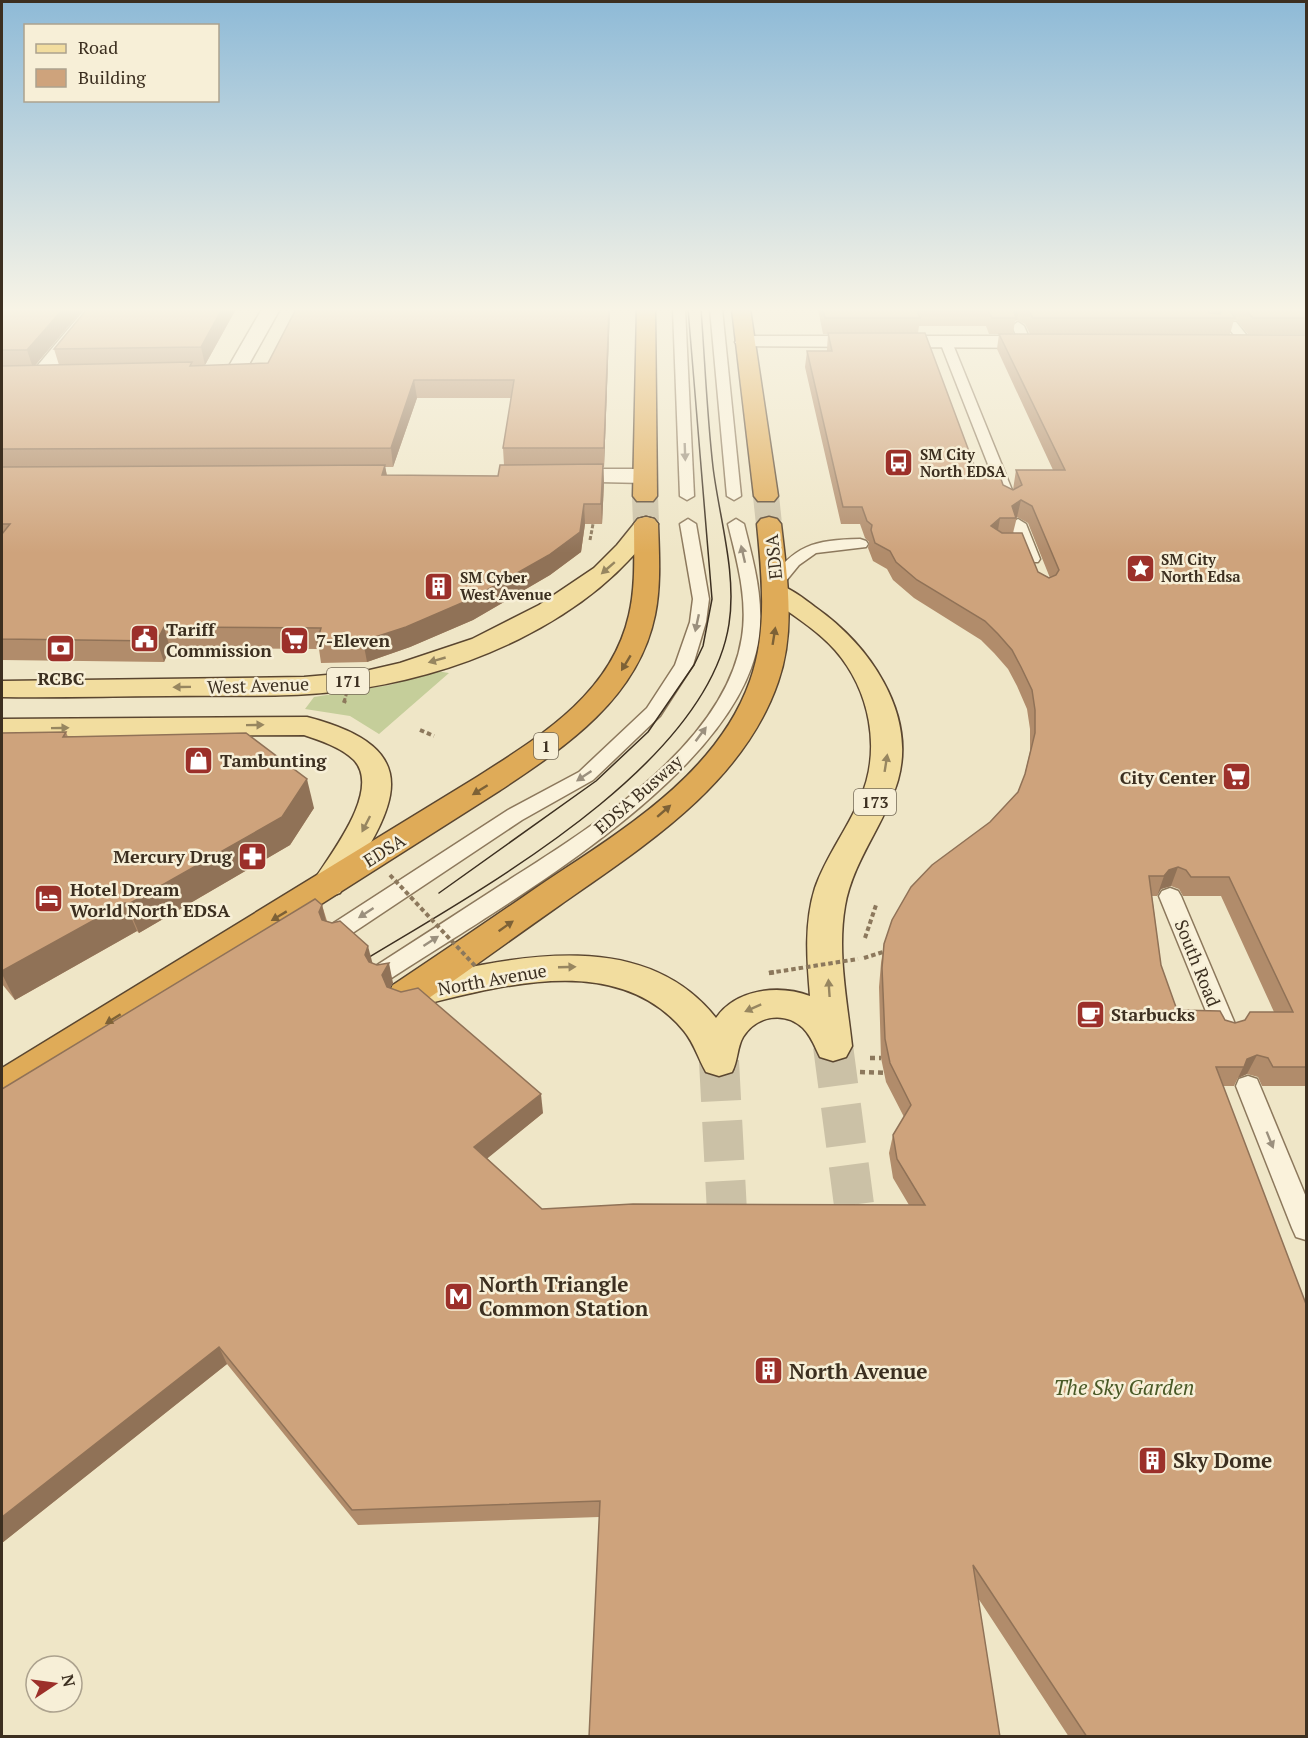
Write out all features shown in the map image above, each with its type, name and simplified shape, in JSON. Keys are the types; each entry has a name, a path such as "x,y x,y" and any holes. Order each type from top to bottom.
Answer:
{"highway":[{"name":"EDSA","path":"2,1088 534,754 595,705 630,657 643,615 646,390"},
{"path":"750,390 766,496"},
{"name":"EDSA","path":"394,984 610,854 645,828 710,770 756,704 765,680 777,618 769,524"}],"main road":[{"name":"West Avenue","path":"2,689 275,687 361,680 390,673 461,652 537,617 587,586 609,568 635,540 645,499"},
{"name":"173","path":"776,588 828,630 858,661 877,699 886,735 886,763 878,795 835,877 827,906 826,949 840,1059"},
{"path":"2,728 307,726 343,737 371,758 379,779 368,823 328,885"},
{"name":"North Avenue","path":"394,984 532,970 578,967 601,969 642,982 674,1000 702,1024 719,1061 725,1034 733,1023 749,1009 767,1003 788,1004 806,1011 821,1024 840,1059"}],"street":[{"path":"537,476 645,499"}],"lane":[{"path":"682,390 687,496"},
{"path":"724,390 734,496"},
{"path":"966,390 1009,501"},
{"path":"337,933 515,815 586,776 654,712 684,665 698,621 702,599 688,524"},
{"name":"EDSA Busway","path":"394,984 637,800 694,744 728,698 748,652 753,600 736,524"},
{"path":"1018,524 1037,570"},
{"path":"1007,543 1025,543"},
{"path":"776,588 791,561 805,552 830,546 860,544"},
{"name":"South Road","path":"1170,896 1226,1031"},
{"path":"1248,1086 1306,1228"}],"path":[{"path":"344,703 352,675"},
{"path":"420,730 434,736"},
{"path":"390,875 477,968"},
{"path":"858,959 876,905"},
{"path":"769,973 858,959 884,952"},
{"path":"840,1059 893,1073"}],"green space":[{"path":"436,671 449,673 379,734 350,716 305,709 314,697 390,685"}],"building":[{"path":"2,390 411,390 391,448 2,449"},
{"path":"512,390 606,390 604,448 503,448"},
{"path":"816,390 946,390 976,470 998,470 1003,485 1013,490 1022,485 1016,470 1065,470 1026,390 1306,390 1306,1067 1273,1067 1268,1058 1257,1055 1247,1059 1244,1067 1216,1067 1306,1304 1306,1737 1087,1737 973,1565 1000,1737 589,1737 600,1501 352,1510 219,1347 2,1517 2,1089 315,899 322,905 319,912 322,920 332,923 340,921 368,946 365,955 369,962 377,965 389,963 382,975 387,987 401,992 418,988 541,1094 474,1147 542,1209 633,1204 925,1205 897,1159 893,1135 911,1105 890,1063 885,1039 882,968 884,944 892,920 911,887 932,865 990,822 1018,792 1035,733 1035,710 1032,690 1021,667 1012,650 998,634 985,621 917,580 896,562 890,551 875,543 871,530 872,525 867,521 862,507 843,507","holes":["1021,500 1032,506 1059,570 1056,575 1049,578 1038,572 1022,533 1002,533 991,526 1000,518 1016,518 1012,506","1178,867 1186,870 1191,877 1229,877 1293,1012 1250,1012 1245,1020 1235,1023 1225,1020 1220,1011 1177,1010 1161,965 1149,876 1164,876 1169,870"]},
{"path":"603,464 601,504 584,504 580,532 549,555 471,599 406,627 363,641 317,642 321,628 164,627 157,641 2,639 2,534 10,524 2,524 2,467 385,465 382,475 498,476 500,465"},
{"path":"66,732 63,737 246,733 307,779 282,817 127,905 125,903 2,971 2,733"}],"tunnel":[{"path":"645,496 646,524"},
{"path":"766,496 769,524"},
{"path":"833,1046 860,1250"},
{"path":"719,1061 729,1250"}],"tram line":[{"path":"439,893 596,781 648,732 694,665 703,646 712,599 695,390"},
{"path":"366,959 468,898 582,819 635,774 679,727 712,676 729,624 731,585 713,467 707,390"}],"place":[{"name":"SM City North EDSA","path":"899,463"},
{"name":"SM City North Edsa","path":"1140,568"},
{"name":"SM Cyber West Avenue","path":"439,586"},
{"name":"Tariff Commission","path":"145,639"},
{"name":"7-Eleven","path":"295,640"},
{"name":"RCBC","path":"61,649"},
{"name":"Tambunting","path":"199,760"},
{"name":"City Center","path":"1237,777"},
{"name":"Mercury Drug","path":"253,856"},
{"name":"Hotel Dream World North EDSA","path":"49,899"},
{"name":"Starbucks","path":"1090,1014"},
{"name":"North Triangle Common Station","path":"458,1296"},
{"name":"North Avenue","path":"768,1371"},
{"name":"Sky Dome","path":"1152,1460"}],"park label":[{"name":"The Sky Garden","path":"1124,1387"}]}
